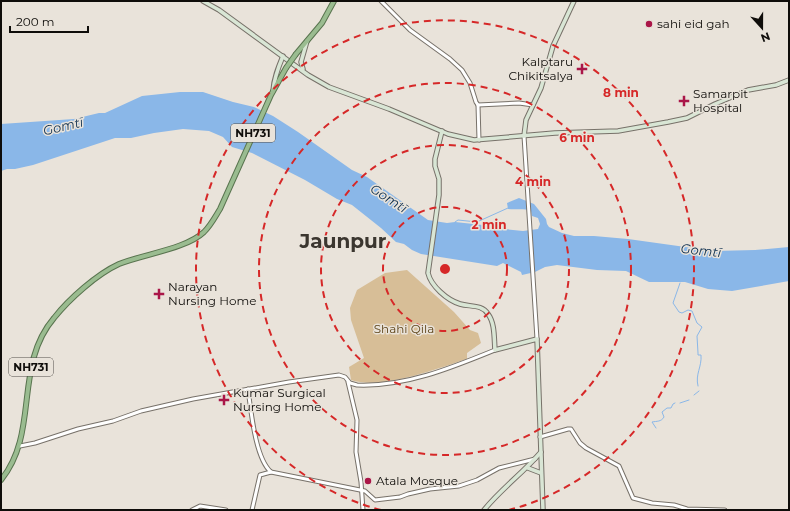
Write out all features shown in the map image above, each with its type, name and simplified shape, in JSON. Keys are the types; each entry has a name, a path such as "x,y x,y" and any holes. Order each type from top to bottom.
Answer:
{"highway":[{"name":"NH731","path":"1,480 12,464 20,446 33,360 43,334 54,318 91,282 110,269 129,261 181,244 205,232 214,219 272,93 286,68 322,23 334,1"}],"main road":[{"path":"203,1 219,10 329,87 389,109 442,131 467,139 479,140 618,131 668,122 687,118 748,90 776,85 789,80"},
{"path":"524,136 526,120 541,88 553,46 574,1"},
{"path":"303,70 301,62 307,41"},
{"path":"272,93 273,83 284,56"},
{"path":"442,131 435,159 435,166 439,179 438,205 429,260 429,278 442,292 454,301 479,307 485,310 493,326 494,350 537,339 543,510"},
{"path":"484,510 496,495 528,468 541,452"},
{"path":"528,468 541,474"}],"street":[{"path":"381,1 410,30 450,58 462,70 470,83 478,105 479,140"},
{"path":"478,105 519,103 533,105"},
{"path":"524,136 537,339"},
{"path":"347,381 350,383 363,385 403,382 430,374 494,350"},
{"path":"20,446 193,399 339,375 345,377 347,381 357,420 356,452 362,490 363,510"},
{"path":"248,389 257,443 265,464 271,472"},
{"path":"540,437 571,429 580,443 586,448 618,466 633,498 652,503 674,505 687,509 725,510"},
{"path":"252,510 260,475 271,472 362,490 367,492 375,500 400,497 430,489 454,487 477,480 499,468 535,459"},
{"path":"192,510 200,506 226,510"}],"green space":[{"name":"Shahi Qila","path":"407,270 454,312 470,330 478,333 481,343 467,353 467,359 425,373 378,382 351,380 349,367 364,358 351,320 350,308 357,290 385,273"}],"water":[{"name":"Gomtī","path":"180,92 203,92 254,107 273,116 352,170 367,177 428,220 447,223 455,222 492,226 495,228 523,231 538,229 540,224 538,218 532,216 531,211 523,209 508,209 507,203 519,198 534,204 546,219 549,227 562,233 574,236 628,239 714,251 789,247 789,281 732,291 708,289 685,282 649,282 626,271 597,270 557,265 545,267 535,272 522,275 521,272 503,263 497,266 421,254 404,244 396,242 352,205 337,199 305,180 252,153 232,147 223,137 209,131 183,129 131,138 115,138 33,165 1,171 1,124 74,119 105,113 142,96"}],"waterway":[{"path":"455,222 458,220 477,222 508,208"},
{"path":"680,283 673,303 679,312 682,313 688,310 692,311 697,323 702,327 697,336 698,355 701,355 701,363 697,378 698,386"},
{"path":"694,395 699,391"},
{"path":"680,403 689,400"},
{"path":"656,428 652,422 662,420 664,417 662,412 667,408 671,408 675,403"}],"place":[{"name":"sahi eid gah","path":"649,24"},
{"name":"Kalptaru Chikitsalya","path":"582,69"},
{"name":"Samarpit Hospital","path":"684,101"},
{"name":"Narayan Nursing Home","path":"159,294"},
{"name":"Kumar Surgical Nursing Home","path":"224,400"},
{"name":"Atala Mosque","path":"368,481"}],"district":[{"name":"Jaunpur","path":"343,241"}]}
